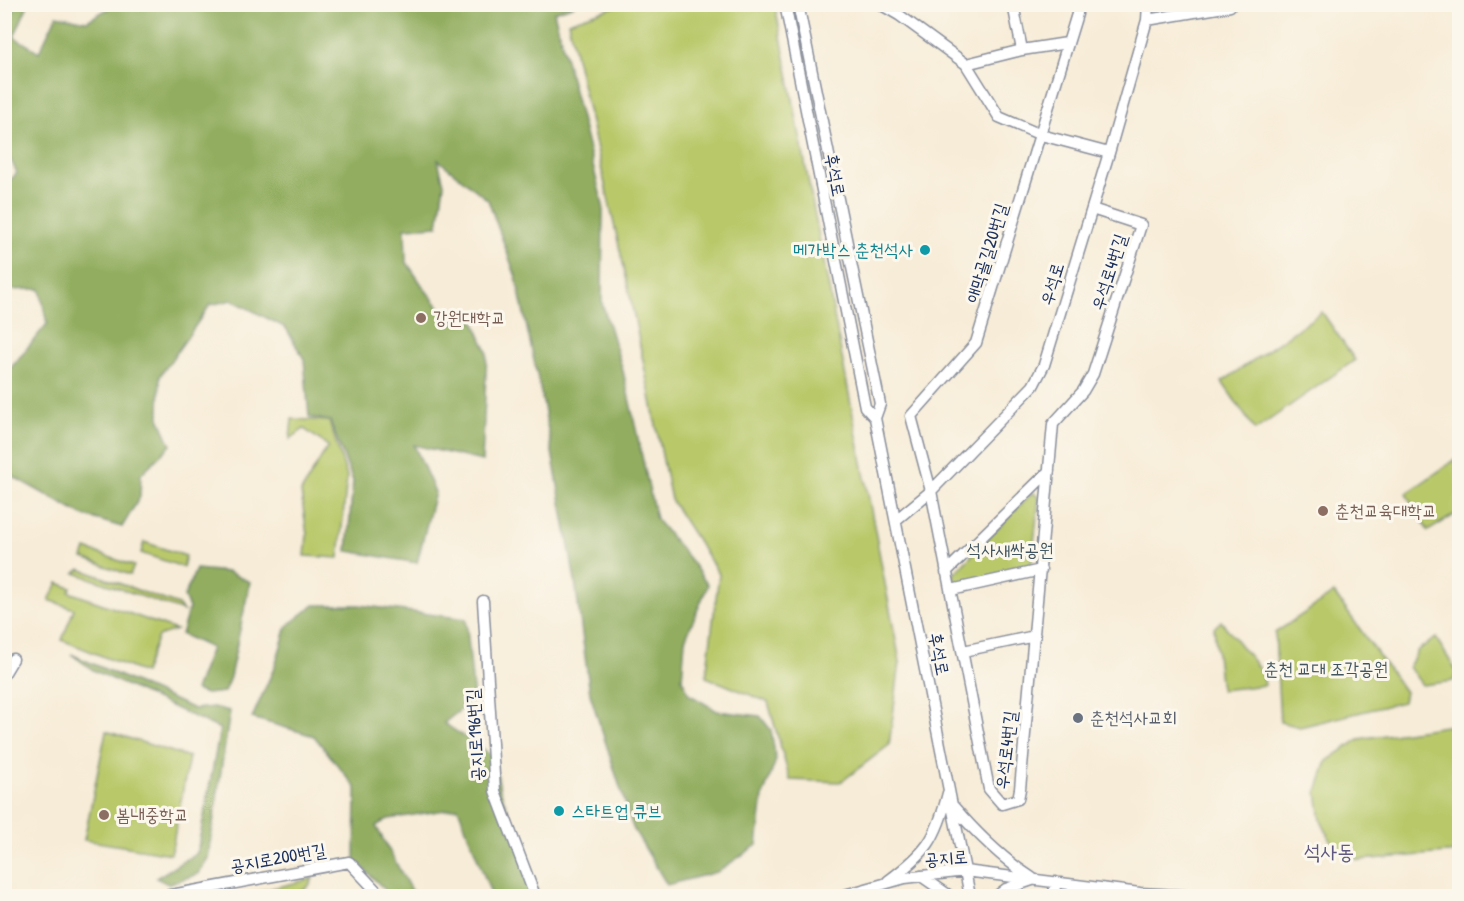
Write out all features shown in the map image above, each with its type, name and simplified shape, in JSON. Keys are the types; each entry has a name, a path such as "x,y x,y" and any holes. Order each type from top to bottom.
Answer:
{"street":[{"name":"후석로","path":"785,4 865,407 875,418 970,897"},
{"name":"후석로","path":"798,4 880,404 875,418"},
{"path":"883,6 901,4"},
{"path":"1013,4 1022,50"},
{"name":"애막골길20번길","path":"931,491 911,416 976,344 1077,14 1077,4"},
{"name":"우석로","path":"896,520 931,491 1032,386 1044,365 1109,153 1147,20 1148,4"},
{"path":"1147,20 1230,6 1229,4"},
{"path":"883,6 966,64 999,117 1041,135 1109,153"},
{"path":"966,64 1022,50 1067,43"},
{"name":"우석로4번길","path":"931,491 989,789 1002,804 1018,799 1020,789 1053,424 1083,391 1093,374 1141,225 1092,209"},
{"path":"946,572 1049,471"},
{"path":"951,590 1041,570"},
{"name":"공지로196번길","path":"483,601 495,791 535,897"},
{"path":"963,651 1035,636"},
{"path":"4,674 14,659"},
{"path":"882,885 921,855 941,820 949,790"},
{"path":"952,806 995,851 1010,864 1035,879"},
{"name":"공지로200번길","path":"166,897 219,891 349,862 381,897"},
{"name":"공지로","path":"841,897 905,878 965,871 1140,893 1197,897"},
{"path":"921,876 950,897"},
{"path":"997,897 1006,889 1035,879"},
{"path":"1053,897 1056,882"}],"green space":[{"path":"623,4 775,5 900,662 889,745 841,782 790,780 768,702 706,677 719,574 671,500 627,281 568,22"},
{"path":"17,5 28,5 14,37 39,52 57,15 87,21 114,5 575,5 554,12 603,205 602,303 623,371 656,519 708,585 685,640 682,679 689,694 717,711 760,716 771,730 776,760 763,796 757,845 717,872 667,885 633,828 590,694 575,581 544,407 516,277 488,200 438,160 444,184 438,226 405,228 406,261 443,312 474,321 487,352 482,461 414,445 435,492 417,563 347,551 353,481 330,421 309,417 304,359 286,328 232,300 210,305 160,376 159,418 171,445 141,474 140,497 122,527 82,515 5,472 5,375 47,324 40,289 5,290 5,185 17,173 5,148 4,29"},
{"path":"1322,312 1355,360 1255,430 1222,382"},
{"path":"292,419 329,421 347,476 339,558 305,556 307,535 301,492 328,446 304,429 290,439"},
{"path":"1459,457 1459,512 1428,531 1406,494"},
{"name":"석사새싹공원","path":"1033,492 1039,498 1031,569 958,585 953,575"},
{"path":"144,542 186,556 183,567 141,553"},
{"path":"86,549 134,566 130,575 83,558"},
{"path":"80,569 178,605 183,611 75,573"},
{"path":"196,569 228,572 250,582 230,677 224,692 206,694 195,690 211,648 181,634 189,608 184,597"},
{"path":"58,583 71,588 69,592 176,630 158,636 144,673 62,640 74,609 49,600"},
{"name":"춘천 교대 조각공원","path":"1334,593 1405,692 1403,702 1300,727 1280,722 1275,633"},
{"path":"314,605 359,605 466,619 474,699 444,723 494,757 500,789 539,896 492,896 458,808 388,819 376,826 414,896 391,896 355,860 356,788 314,736 252,718 275,666 287,626"},
{"path":"1221,621 1262,672 1265,685 1221,690 1214,628"},
{"path":"1436,638 1457,672 1453,681 1422,685 1409,667 1418,650"},
{"path":"71,654 194,709 213,707 230,711 208,858 198,874 168,884 156,878 197,853 220,729 93,670"},
{"path":"1459,724 1459,852 1358,860 1342,851 1331,841 1321,821 1317,791 1327,761 1359,739"},
{"path":"106,731 189,757 171,854 84,840"},
{"path":"313,878 302,891 293,894 273,897 243,896"}],"place":[{"name":"메가박스 춘천석사","path":"925,250"},
{"name":"강원대학교","path":"421,318"},
{"name":"춘천교육대학교","path":"1323,511"},
{"name":"춘천석사교회","path":"1078,718"},
{"name":"스타트업 큐브","path":"559,811"},
{"name":"봄내중학교","path":"104,815"}],"district":[{"name":"석사동","path":"1329,852"}]}
